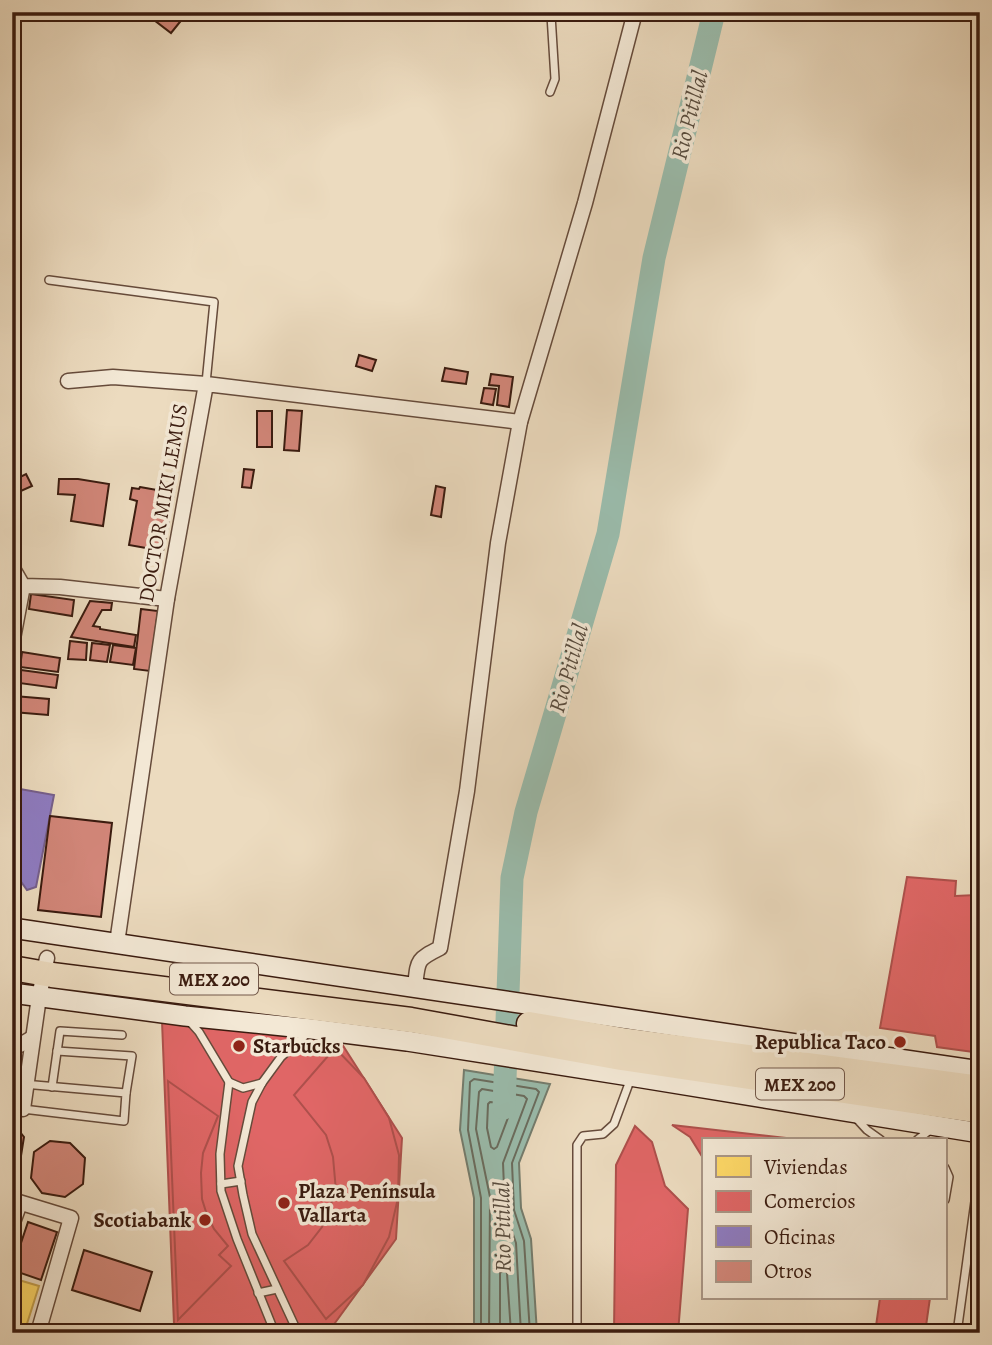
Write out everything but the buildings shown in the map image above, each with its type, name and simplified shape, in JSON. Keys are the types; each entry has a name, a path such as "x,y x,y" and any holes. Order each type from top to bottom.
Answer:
{"highway":[{"name":"MEX 200","path":"12,951 43,976"},
{"name":"MEX 200","path":"12,968 43,976 413,1008 624,1054 980,1111"},
{"name":"MEX 200","path":"624,1054 980,1088"}],"main road":[{"path":"12,928 117,943 624,1054 851,1112 980,1133"},
{"path":"12,993 43,976 185,1016 312,1029 413,1008"},
{"path":"624,1054 980,1071"}],"street":[{"path":"413,1008 417,968 422,957 440,948 467,791 498,543 520,422 585,203 635,12"},
{"path":"68,381 113,377 206,384"},
{"name":"DOCTOR MIKI LEMUS","path":"117,943 167,599 206,384 520,422"},
{"path":"12,567 23,586 12,644"},
{"path":"23,586 60,587 167,599"},
{"path":"18,1108 19,1084 32,1038 43,976"},
{"path":"12,1045 20,1045 32,1038"},
{"path":"12,1225 16,1201 71,1218 38,1333"}],"lane":[{"path":"549,12 555,79 550,92"},
{"path":"49,280 214,302 206,384"},
{"path":"185,1016 200,1032 229,1082 243,1088 261,1083"},
{"path":"298,1333 252,1234 238,1166 252,1102 261,1083 281,1057 312,1029"},
{"path":"52,1087 60,1031 122,1035"},
{"path":"18,1108 124,1121 132,1056 57,1051"},
{"path":"577,1333 577,1145 583,1136 603,1134 614,1124 624,1054"},
{"path":"229,1082 220,1154 221,1191 237,1239 275,1333"},
{"path":"19,1084 126,1093"},
{"path":"851,1112 878,1138"},
{"path":"920,1138 935,1126"},
{"path":"957,1333 980,1165"},
{"path":"946,1170 949,1177 946,1194"},
{"path":"221,1184 241,1181"},
{"path":"237,1239 252,1234"},
{"path":"258,1293 277,1289"}],"water":[{"path":"464,1070 550,1084 519,1163 521,1208 531,1239 537,1333 474,1333 474,1198 460,1130"}],"waterway":[{"name":"Rio Pitillal","path":"504,1108 512,878 526,812 608,534 654,258 714,12"}],"place":[{"name":"Republica Taco","path":"900,1042"},
{"name":"Starbucks","path":"239,1046"},
{"name":"Plaza Península Vallarta","path":"284,1203"},
{"name":"Scotiabank","path":"205,1220"}]}
